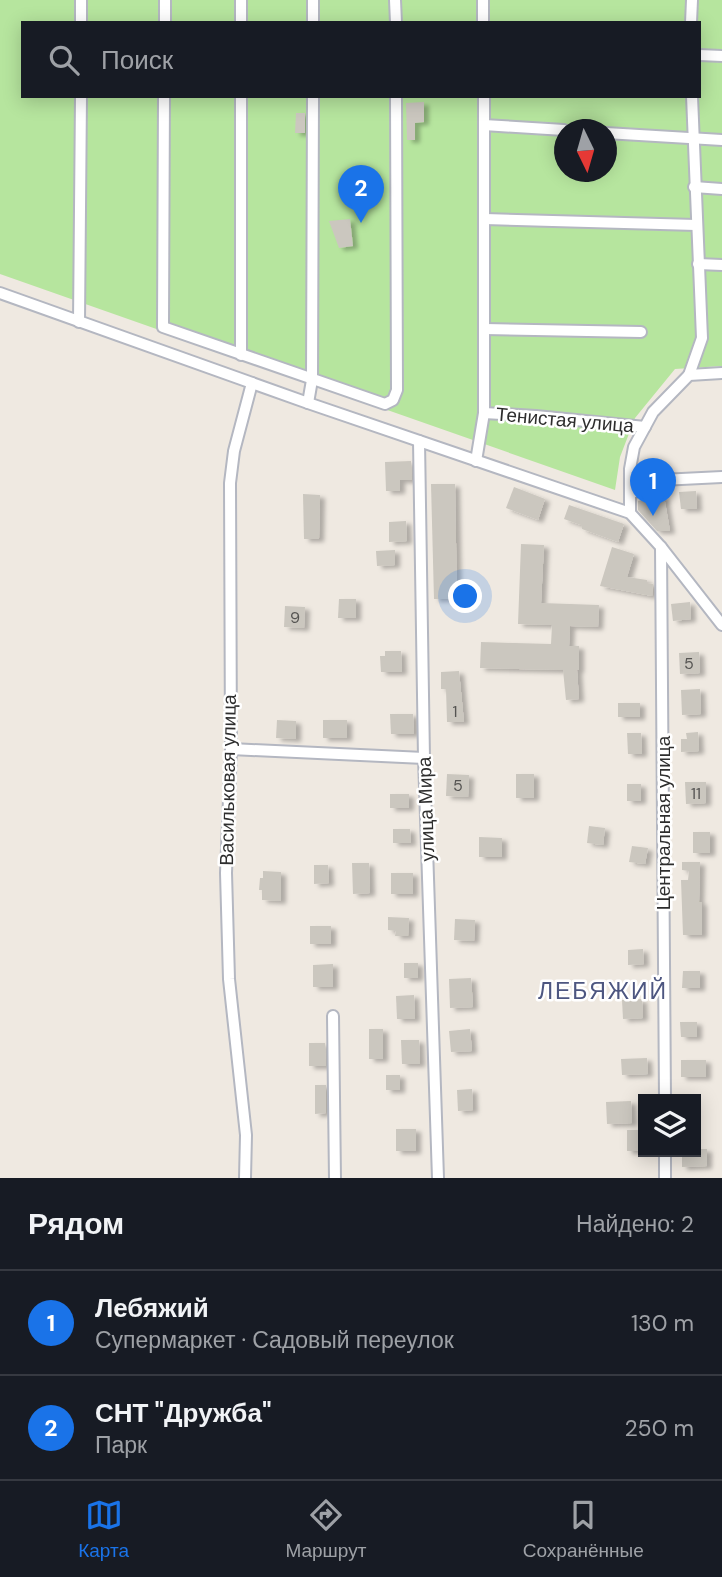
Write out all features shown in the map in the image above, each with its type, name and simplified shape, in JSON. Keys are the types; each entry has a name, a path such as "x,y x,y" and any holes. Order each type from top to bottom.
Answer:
{"street":[{"path":"81,0 81,21"},
{"path":"165,0 165,21"},
{"path":"241,0 241,21"},
{"path":"313,0 313,21"},
{"path":"395,0 396,21"},
{"path":"483,0 484,21"},
{"path":"691,21 692,0"},
{"path":"701,55 722,56"},
{"path":"79,321 80,98"},
{"path":"157,349 163,327 164,98"},
{"path":"241,98 241,355"},
{"path":"308,403 312,380 313,98"},
{"path":"163,327 385,404 393,400 397,390 396,98"},
{"path":"476,461 484,414 484,98"},
{"path":"630,513 630,470 634,447 653,412 689,374 702,338 692,98"},
{"path":"484,125 554,129"},
{"path":"617,134 722,140"},
{"path":"695,187 722,189"},
{"path":"485,219 696,225"},
{"path":"698,264 722,265"},
{"path":"0,293 308,403 630,513 661,547 722,625"},
{"path":"485,329 641,332"},
{"path":"689,374 722,373"},
{"name":"Васильковая улица","path":"245,1178 246,1135 229,979 226,873 231,749 230,483 234,451 252,383"},
{"name":"Тенистая улица","path":"484,414 536,416 645,427"},
{"name":"улица Мира","path":"419,441 424,758 438,1178"},
{"path":"630,494 661,480 722,477"},
{"name":"Центральная улица","path":"661,547 665,1094"},
{"path":"231,749 424,758"},
{"path":"333,1016 335,1178"},
{"path":"665,1157 665,1178"}],"green space":[{"path":"0,0 722,0 722,366 675,369 635,418 620,457 615,490 0,274"}],"building":[{"path":"424,102 424,122 415,123 415,140 407,140 406,103"},
{"path":"296,113 305,113 305,133 295,133"},
{"path":"350,219 353,246 339,248 329,221"},
{"path":"411,461 412,480 400,480 400,491 386,491 385,462"},
{"path":"431,484 455,484 457,599 434,599"},
{"path":"514,487 545,499 538,520 506,508"},
{"path":"696,491 697,509 681,509 679,492"},
{"path":"303,494 320,495 319,539 304,539"},
{"path":"664,496 670,531 657,531 638,510 638,501"},
{"path":"569,505 624,524 618,542 582,529 581,525 564,519"},
{"path":"406,521 407,541 389,542 389,522"},
{"path":"521,544 544,545 541,603 599,605 598,627 570,626 569,646 579,646 579,699 566,700 563,670 480,668 481,642 551,644 552,625 518,624"},
{"path":"612,547 634,554 627,577 647,580 647,583 653,584 652,596 600,586"},
{"path":"395,550 395,565 377,566 376,551"},
{"path":"339,599 356,599 356,618 338,618"},
{"path":"690,602 691,619 673,621 671,604"},
{"path":"285,606 305,607 304,628 284,627"},
{"path":"385,651 401,651 402,672 381,672 380,656 385,656"},
{"path":"699,652 700,673 680,674 679,653"},
{"path":"459,671 464,722 447,722 446,689 441,689 441,672"},
{"path":"700,689 701,714 682,715 681,690"},
{"path":"618,703 640,703 640,717 618,717"},
{"path":"390,714 413,714 414,734 391,734"},
{"path":"277,720 296,721 296,739 276,738"},
{"path":"323,720 347,720 347,738 323,738"},
{"path":"698,732 699,751 681,752 681,739 687,739 686,733"},
{"path":"627,733 641,733 642,754 628,754"},
{"path":"447,774 469,775 468,797 446,796"},
{"path":"516,774 534,774 534,798 516,798"},
{"path":"685,782 706,782 706,803 686,804"},
{"path":"627,784 641,784 641,801 627,801"},
{"path":"390,794 409,794 409,808 390,808"},
{"path":"589,826 605,828 603,845 587,843"},
{"path":"393,829 410,829 411,843 393,843"},
{"path":"693,832 710,832 710,853 693,853"},
{"path":"479,837 502,838 502,857 479,857"},
{"path":"632,846 648,848 645,864 629,862"},
{"path":"682,862 700,862 702,935 683,935 681,880 688,880 689,871 682,870"},
{"path":"352,863 369,863 370,893 353,894"},
{"path":"314,865 328,865 329,883 314,884"},
{"path":"263,871 281,872 281,901 262,900 262,890 259,890"},
{"path":"391,873 413,873 413,894 391,894"},
{"path":"388,917 409,918 408,936 395,936 396,931 388,930"},
{"path":"455,919 475,920 474,941 454,940"},
{"path":"310,926 331,926 331,944 310,944"},
{"path":"643,949 644,964 628,965 628,950"},
{"path":"404,963 418,963 418,978 404,978"},
{"path":"333,964 333,987 313,987 313,965"},
{"path":"683,971 700,971 700,988 682,988"},
{"path":"471,978 473,1007 450,1008 449,979"},
{"path":"414,995 415,1019 397,1019 396,996"},
{"path":"642,999 643,1018 623,1019 622,1000"},
{"path":"680,1022 697,1022 697,1037 681,1037"},
{"path":"369,1029 383,1029 383,1059 369,1059"},
{"path":"470,1029 472,1051 451,1052 449,1031"},
{"path":"401,1040 419,1040 420,1064 402,1064"},
{"path":"309,1043 325,1043 326,1066 309,1066"},
{"path":"647,1058 648,1074 622,1075 621,1059"},
{"path":"681,1060 706,1060 706,1077 681,1077"},
{"path":"386,1075 400,1075 400,1090 386,1090"},
{"path":"315,1085 326,1085 326,1113 315,1114"},
{"path":"472,1089 473,1110 458,1111 457,1090"},
{"path":"631,1101 632,1123 607,1124 606,1102"},
{"path":"396,1129 416,1129 416,1151 396,1151"},
{"path":"627,1130 638,1130 638,1151 627,1151"},
{"path":"701,1149 707,1149 707,1166 682,1167 682,1157 701,1157"}],"place":[{"name":"СНТ \"Дружба\"","path":"361,223"},
{"name":"Лебяжий","path":"653,516"}],"district":[{"name":"ЛЕБЯЖИЙ","path":"603,991"}]}
